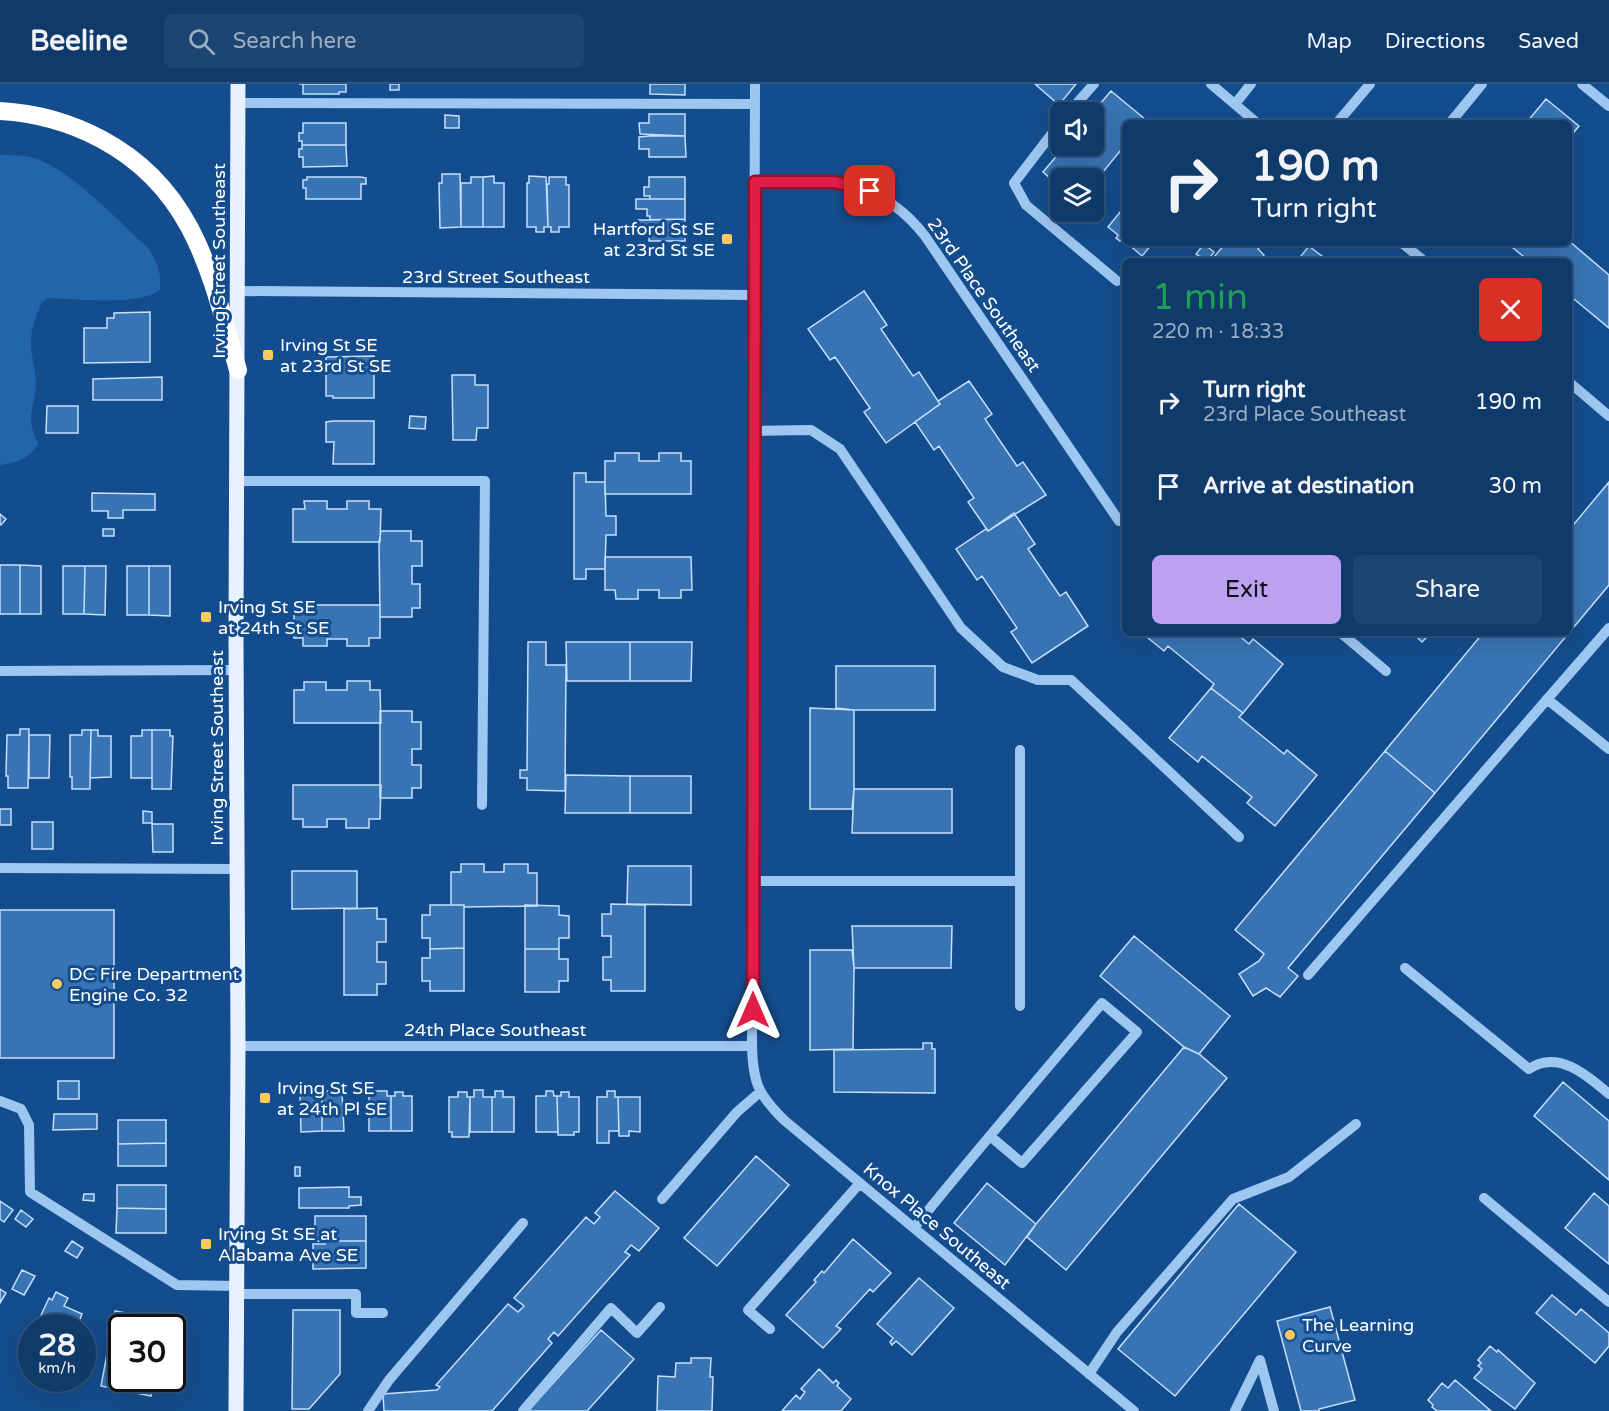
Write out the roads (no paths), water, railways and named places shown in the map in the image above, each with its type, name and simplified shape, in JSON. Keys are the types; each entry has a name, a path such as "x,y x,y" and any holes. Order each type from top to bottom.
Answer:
{"highway":[{"path":"0,111 52,119 91,134 129,156 161,184 189,225 199,246 216,290 238,370"}],"main road":[{"name":"Irving Street Southeast","path":"236,1411 238,84"}],"street":[{"name":"Knox Place Southeast","path":"755,84 752,1046 754,1075 767,1103 784,1120 1134,1411"},
{"path":"1078,102 1094,84"},
{"path":"1211,84 1254,120"},
{"path":"1235,104 1251,84"},
{"path":"1340,120 1370,84"},
{"path":"1452,120 1482,84"},
{"path":"1582,84 1609,106"},
{"path":"238,103 755,104"},
{"path":"1050,136 1014,183 1026,205 1117,281"},
{"name":"23rd Place Southeast","path":"755,182 847,184 881,197 910,218 925,236 1122,521"},
{"path":"1406,246 1420,258"},
{"name":"23rd Street Southeast","path":"238,291 755,295"},
{"path":"1572,385 1609,416"},
{"path":"754,431 811,430 840,449 961,628 1003,667 1038,680 1071,680 1239,837"},
{"path":"237,480 485,480 482,805"},
{"path":"1308,975 1609,628"},
{"path":"1345,636 1386,671"},
{"path":"0,671 236,670"},
{"path":"1547,699 1609,749"},
{"path":"1020,750 1020,1006"},
{"path":"0,868 237,869"},
{"path":"753,881 1020,881"},
{"path":"1405,968 1529,1069 1546,1063 1567,1064 1586,1074 1609,1094"},
{"path":"914,1228 990,1136 1102,1003 1137,1032 1023,1163 990,1136"},
{"name":"24th Place Southeast","path":"237,1046 752,1046"},
{"path":"662,1199 737,1112 760,1092"},
{"path":"0,1101 21,1109 29,1125 30,1192 177,1285 237,1290 356,1294 356,1313 384,1314"},
{"path":"1089,1374 1117,1332 1233,1199 1289,1178 1356,1124"},
{"path":"770,1329 748,1310 860,1183"},
{"path":"1484,1198 1609,1302"},
{"path":"368,1411 389,1380 523,1223"},
{"path":"523,1411 611,1308 637,1333 660,1307"},
{"path":"1235,1411 1260,1360 1274,1411"}],"place":[{"name":"Hartford St SE at 23rd St SE","path":"727,239"},
{"name":"Irving St SE at 23rd St SE","path":"268,355"},
{"name":"Irving St SE at 24th St SE","path":"206,617"},
{"name":"DC Fire Department Engine Co. 32","path":"57,984"},
{"name":"Irving St SE at 24th Pl SE","path":"265,1098"},
{"name":"Irving St SE at Alabama Ave SE","path":"206,1244"},
{"name":"The Learning Curve","path":"1290,1335"}]}
